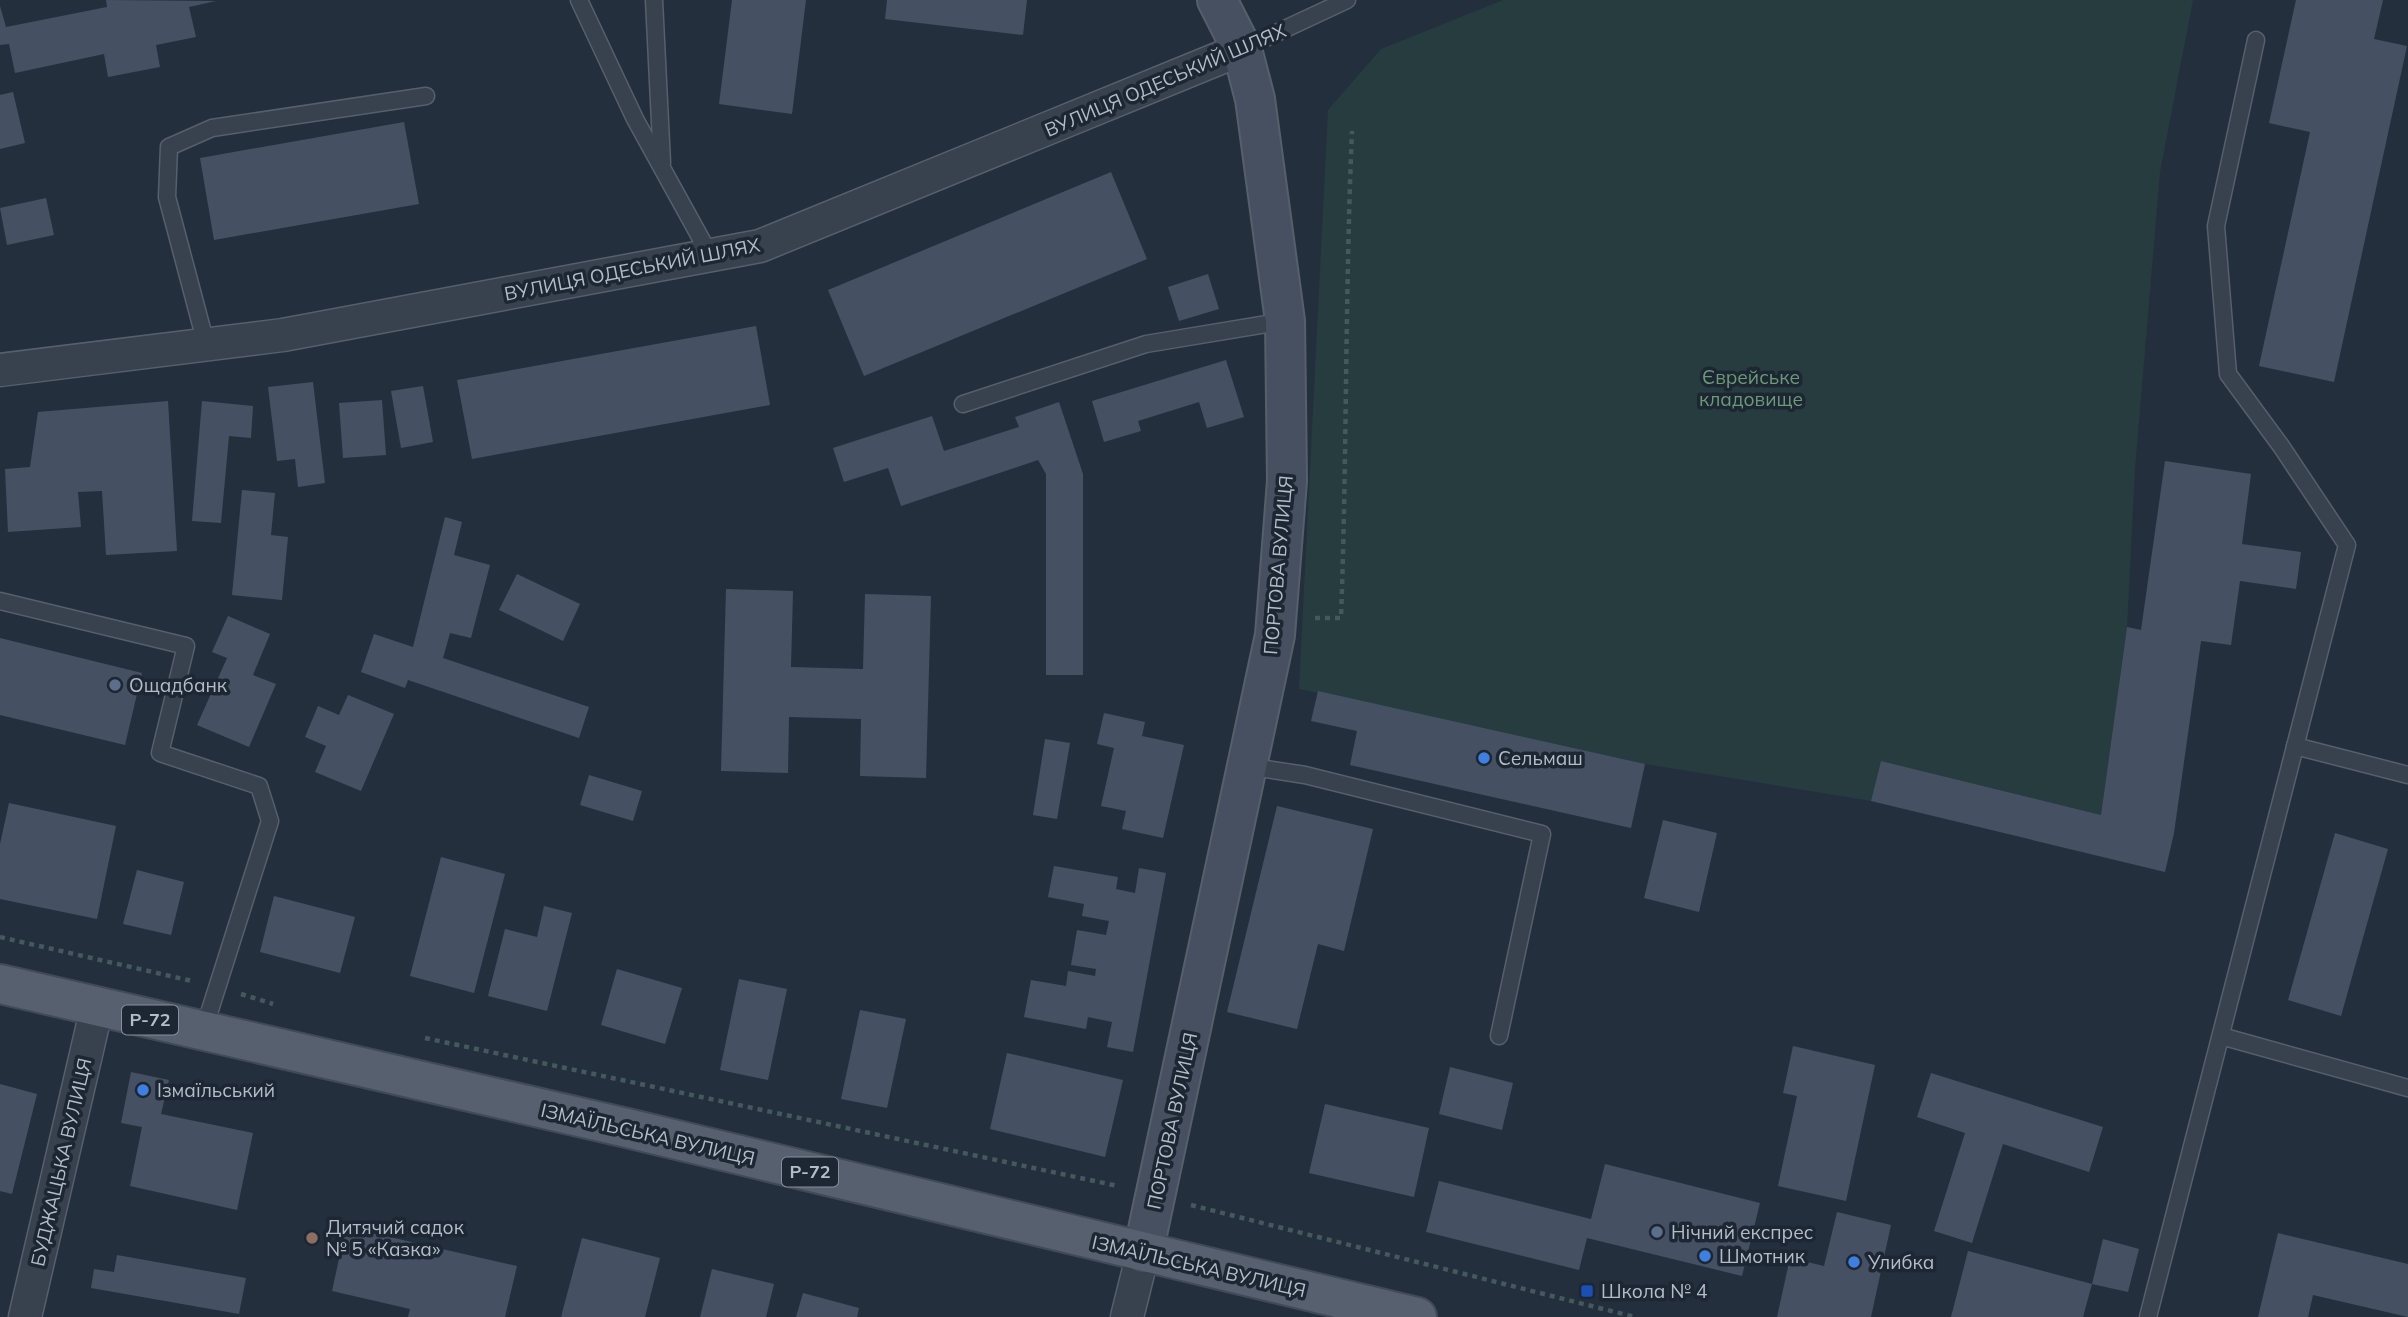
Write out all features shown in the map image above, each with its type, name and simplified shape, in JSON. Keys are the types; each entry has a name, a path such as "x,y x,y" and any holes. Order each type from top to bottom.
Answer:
{"main road":[{"name":"ПОРТОВА ВУЛИЦЯ","path":"1143,1252 1247,766 1276,616 1287,481 1285,321 1255,99 1242,49 1217,0"},
{"name":"ІЗМАЇЛЬСЬКА ВУЛИЦЯ","path":"0,984 627,1128 1417,1317"}],"street":[{"name":"ВУЛИЦЯ ОДЕСЬКИЙ ШЛЯХ","path":"0,370 283,335 760,246 1242,49"},
{"name":"БУДЖАЦЬКА ВУЛИЦЯ","path":"25,1317 97,1007"},
{"path":"1127,1317 1143,1252"}],"lane":[{"path":"579,0 635,119 710,255"},
{"path":"654,0 663,169"},
{"name":"ВУЛИЦЯ ОДЕСЬКИЙ ШЛЯХ","path":"1242,49 1347,0"},
{"path":"2148,1317 2347,545 2281,446 2228,374 2216,226 2256,40"},
{"path":"206,344 167,197 169,146 212,128 426,96"},
{"path":"963,404 1146,345 1285,321"},
{"path":"0,601 186,646 160,752 259,786 270,821 203,1032"},
{"path":"2295,746 2408,775"},
{"path":"1247,766 1306,775 1542,834 1499,1036"},
{"path":"2221,1036 2408,1088"}],"path":[{"path":"1276,616 1341,618 1346,470 1346,269 1352,131"},
{"path":"0,937 217,987 278,1005"},
{"path":"411,1035 1156,1195 1634,1317"}],"green space":[{"name":"Єврейське кладовище","path":"1503,0 2193,0 2160,172 2135,469 2127,627 2101,815 1881,761 1871,801 1645,764 1299,689 1328,110 1381,49"}],"building":[{"path":"106,0 216,1 189,7 196,37 156,45 160,67 108,77 104,54 15,73 9,44 0,45 0,6 6,27 107,7"},
{"path":"732,0 806,0 792,114 719,104"},
{"path":"887,0 1027,0 1023,35 885,19"},
{"path":"2296,0 2383,0 2374,39 2407,46 2334,382 2259,366 2310,132 2269,123"},
{"path":"13,92 25,143 0,149 0,95"},
{"path":"404,122 419,204 214,240 200,158"},
{"path":"1111,172 1147,259 864,376 828,290"},
{"path":"46,198 54,235 7,245 0,208"},
{"path":"1208,274 1219,309 1179,321 1168,287"},
{"path":"756,326 770,405 472,459 457,380"},
{"path":"1226,360 1244,417 1207,428 1199,402 1138,421 1141,431 1104,442 1092,401"},
{"path":"313,382 325,483 298,487 295,459 277,461 268,387"},
{"path":"423,386 433,442 401,448 391,391"},
{"path":"382,400 386,455 343,458 339,403"},
{"path":"168,401 177,551 106,555 102,491 78,492 81,527 8,532 5,469 30,467 38,412"},
{"path":"202,401 253,406 251,438 229,436 221,523 192,521"},
{"path":"1059,402 1083,474 1083,675 1046,675 1046,474 1038,460 901,506 888,468 844,482 833,448 932,416 944,451 1019,427 1015,417"},
{"path":"2165,461 2251,474 2242,544 2301,552 2296,589 2240,581 2231,645 2201,641 2174,833 2165,872 1871,801 1881,761 2101,815 2127,627 2141,630"},
{"path":"242,490 275,493 271,535 288,537 282,600 232,595"},
{"path":"445,517 462,522 454,555 490,565 471,638 450,633 443,658 589,707 579,738 408,680 405,688 361,672 374,634 413,647"},
{"path":"517,574 580,604 563,641 499,610"},
{"path":"726,589 793,591 791,667 863,669 865,594 931,596 926,778 860,776 861,719 789,717 788,773 721,771"},
{"path":"228,616 270,634 253,675 276,684 249,747 197,725 227,658 212,652"},
{"path":"0,638 142,673 125,745 0,715"},
{"path":"1318,691 1645,764 1631,828 1350,765 1357,731 1311,721"},
{"path":"348,695 394,714 361,791 315,772 326,746 305,737 318,706 339,715"},
{"path":"1104,713 1145,722 1142,736 1184,745 1163,838 1122,829 1126,811 1101,806 1114,748 1097,744"},
{"path":"1045,739 1070,743 1057,819 1033,815"},
{"path":"589,775 642,791 633,821 580,805"},
{"path":"9,803 116,826 97,919 0,899 0,844"},
{"path":"1277,806 1373,829 1344,951 1318,944 1297,1029 1227,1012"},
{"path":"1663,820 1717,833 1699,912 1644,898"},
{"path":"2335,833 2388,849 2341,1016 2288,1000"},
{"path":"441,857 505,874 474,993 410,976"},
{"path":"1054,866 1118,877 1116,889 1135,893 1139,868 1166,873 1133,1052 1107,1047 1112,1022 1088,1017 1086,1029 1024,1017 1031,980 1066,986 1068,971 1095,976 1096,969 1071,965 1077,930 1106,935 1109,921 1082,916 1084,904 1048,897"},
{"path":"137,870 184,882 171,935 123,924"},
{"path":"274,896 355,917 340,973 260,952"},
{"path":"544,906 572,913 547,1011 488,996 505,929 537,937"},
{"path":"617,969 682,988 665,1044 601,1025"},
{"path":"739,979 787,989 768,1080 720,1070"},
{"path":"860,1010 906,1019 887,1108 841,1099"},
{"path":"1793,1046 1875,1065 1846,1201 1778,1186 1797,1096 1783,1093"},
{"path":"1007,1053 1123,1080 1105,1157 990,1129"},
{"path":"1450,1067 1513,1083 1502,1130 1439,1114"},
{"path":"131,1072 169,1080 161,1114 253,1133 237,1210 130,1186 142,1127 121,1123"},
{"path":"1931,1073 2103,1127 2089,1172 2003,1144 1972,1243 1934,1231 1965,1133 1917,1117"},
{"path":"0,1084 37,1094 12,1194 0,1191"},
{"path":"1325,1104 1429,1128 1414,1197 1309,1173"},
{"path":"1605,1164 1760,1203 1742,1276 1587,1238 1579,1270 1426,1232 1439,1181 1591,1219"},
{"name":"Улибка","path":"1837,1212 1891,1225 1871,1317 1777,1317 1790,1258 1824,1266"},
{"path":"346,1227 517,1266 505,1317 408,1317 410,1309 332,1291"},
{"path":"2278,1233 2408,1264 2408,1317 2313,1295 2308,1317 2258,1317"},
{"path":"582,1238 660,1258 645,1317 561,1317"},
{"path":"2103,1239 2139,1249 2128,1292 2092,1284"},
{"path":"1968,1251 2092,1284 2083,1317 1951,1317"},
{"path":"117,1255 246,1278 239,1314 91,1288 94,1269 114,1272"},
{"path":"712,1269 774,1284 766,1317 700,1317"},
{"path":"803,1293 859,1308 857,1317 796,1317"}],"place":[{"name":"Ощадбанк","path":"115,685"},
{"name":"Сельмаш","path":"1484,758"},
{"name":"Ізмаїльський","path":"143,1090"},
{"name":"Нічний експрес","path":"1657,1232"},
{"name":"Дитячий садок № 5 «Казка»","path":"312,1238"},
{"name":"Шмотник","path":"1705,1256"},
{"name":"Улибка","path":"1854,1262"},
{"name":"Школа № 4","path":"1587,1291"}]}
